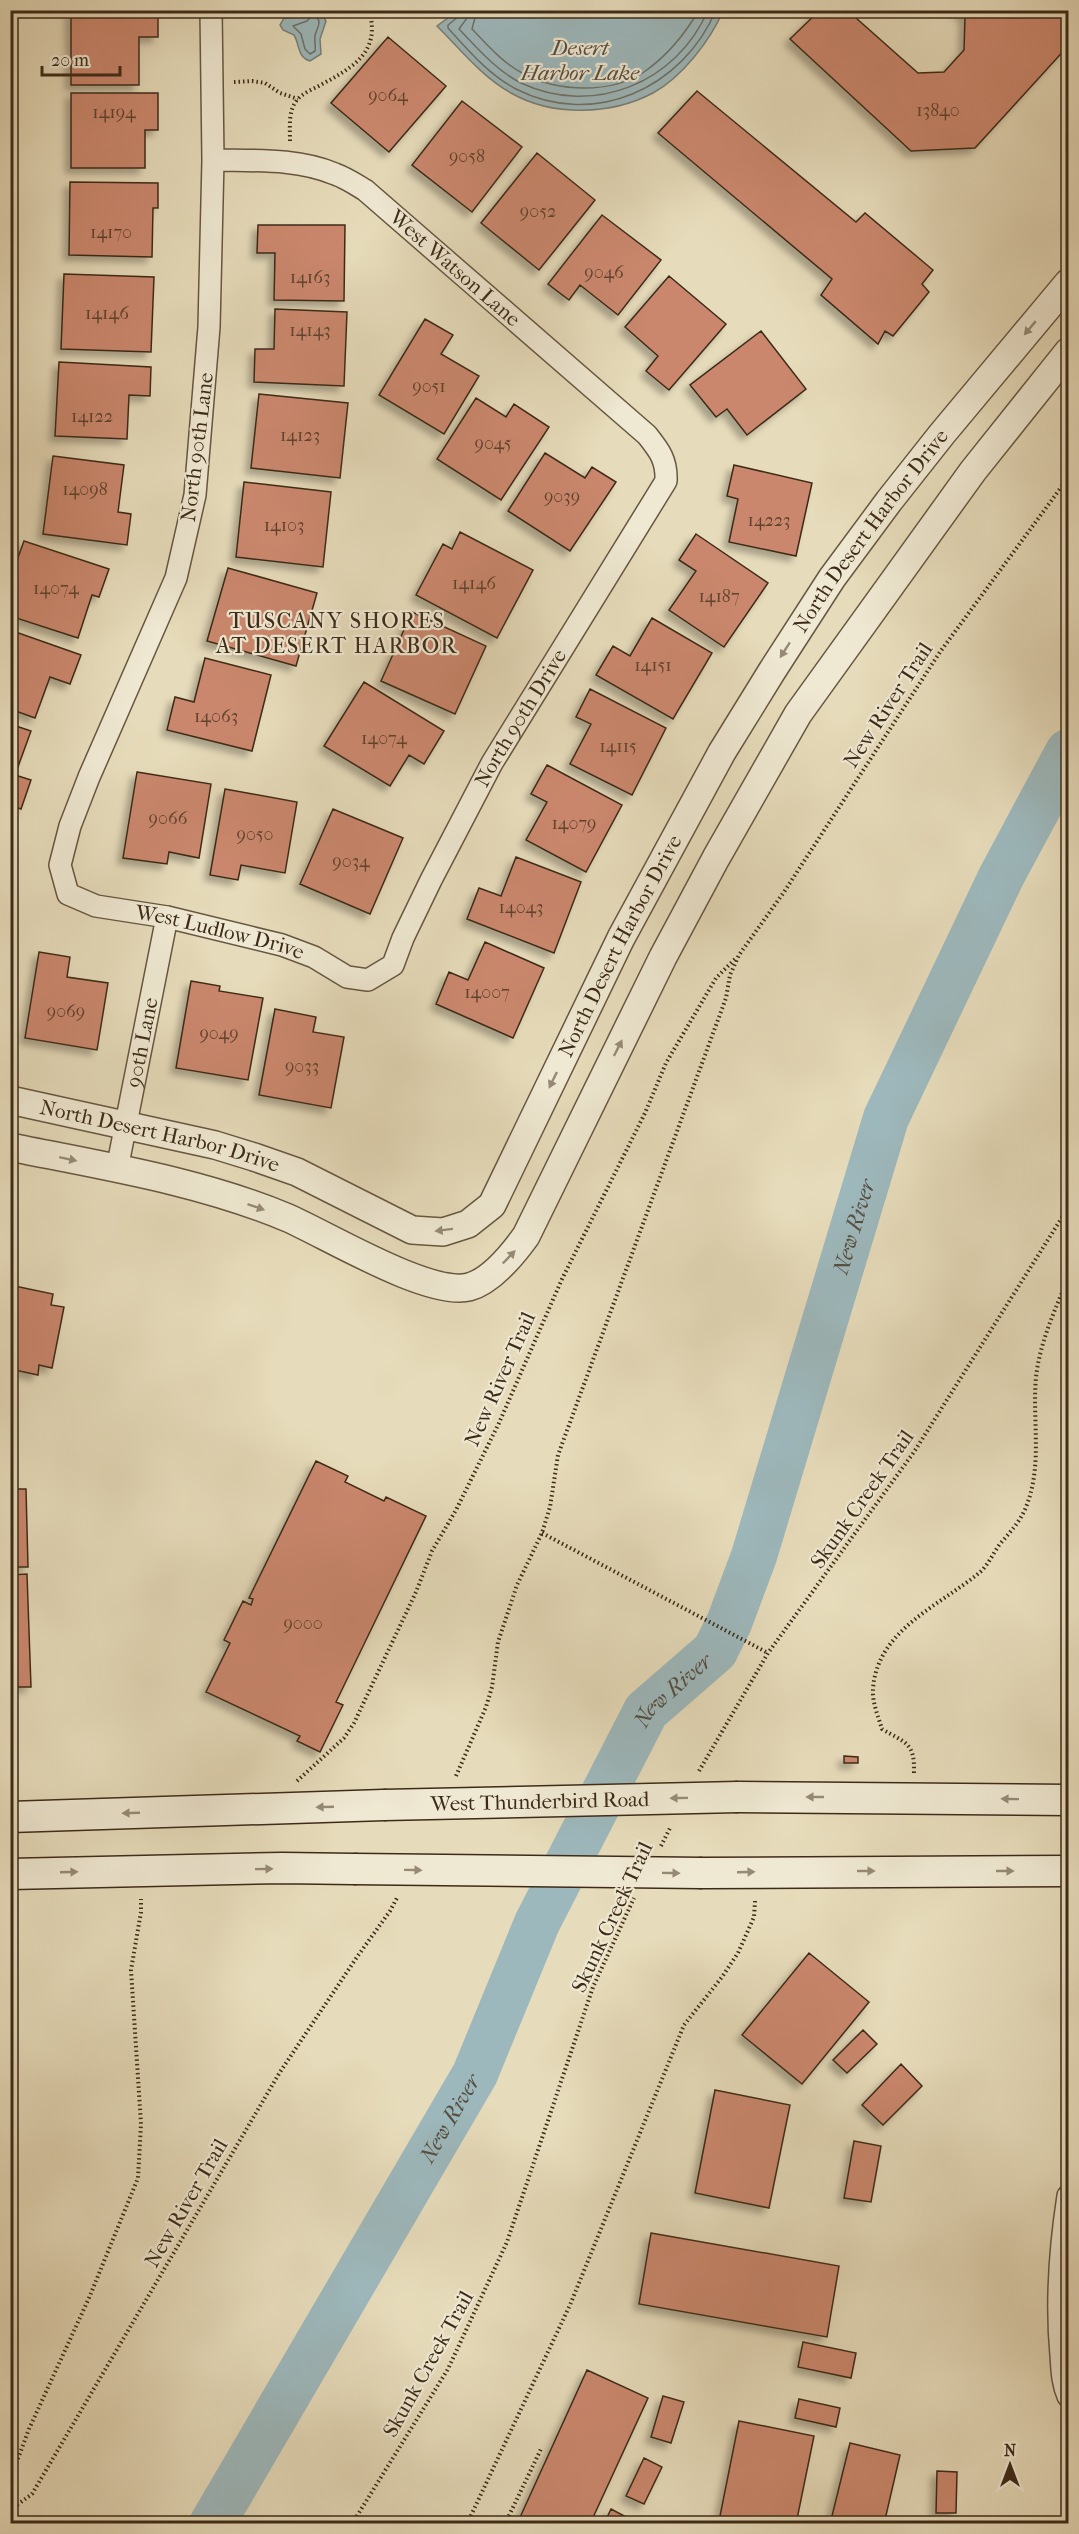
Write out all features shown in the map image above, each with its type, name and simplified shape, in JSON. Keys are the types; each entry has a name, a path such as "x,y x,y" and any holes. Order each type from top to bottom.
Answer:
{"main road":[{"name":"West Thunderbird Road","path":"10,1817 738,1797 1068,1800"},
{"path":"10,1874 354,1869 702,1873 1068,1871"}],"street":[{"name":"North 90th Lane","path":"68,894 60,865 70,826 176,578 195,495 209,327 213,160 211,10"},
{"name":"West Watson Lane","path":"213,160 290,162 316,167 338,174 364,190 647,435 661,453"},
{"name":"North Desert Harbor Drive","path":"10,1100 215,1144 297,1172 412,1230 443,1232 468,1224 492,1205 621,938 722,752 772,671 832,578 889,501 1068,284"},
{"name":"North Desert Harbor Drive","path":"10,1147 200,1188 287,1218 419,1280 468,1287 481,1281 511,1257 526,1236 668,947 798,714 973,471 1068,352"},
{"name":"North 90th Drive","path":"368,980 393,965 431,879 492,763 666,480 666,466 661,453"},
{"name":"West Ludlow Drive","path":"68,894 96,906 166,917 282,945 314,957 347,976 368,980"},
{"name":"90th Lane","path":"117,1169 166,917"},
{"path":"1068,2196 1061,2256 1059,2333 1064,2386 1068,2396"}],"path":[{"path":"290,162 290,118 298,99 350,69 363,56 368,49 372,30 369,10"},
{"path":"212,84 259,81 280,93 298,99"},
{"name":"New River Trail","path":"280,1808 298,1778 337,1746 354,1723 416,1592 432,1551 456,1510 499,1423 562,1279 645,1113 666,1063 716,978 739,955 784,892 940,652 1068,478"},
{"name":"New River Trail","path":"458,1773 486,1707 494,1676 498,1642 514,1592 542,1533 550,1507 558,1455 726,999 730,975 739,955"},
{"name":"Skunk Creek Trail","path":"695,1780 768,1653 914,1452 1068,1208"},
{"path":"913,1798 912,1749 903,1739 882,1729 875,1708 872,1690 879,1659 909,1623 981,1571 1022,1516 1033,1486 1036,1378 1040,1353 1068,1278"},
{"path":"542,1533 768,1653"},
{"name":"Skunk Creek Trail","path":"658,1852 674,1821"},
{"name":"New River Trail","path":"10,2480 29,2429 88,2298 138,2178 141,2124 131,1970 141,1912 141,1871"},
{"path":"468,2523 570,2305 684,2025 722,1977 747,1934 754,1917 757,1871"},
{"name":"Skunk Creek Trail","path":"352,2523 443,2377 486,2291 507,2242 593,1987 636,1893"},
{"name":"New River Trail","path":"10,2510 32,2493 280,2072 390,1911"},
{"path":"505,2523 541,2449"}],"water":[{"path":"308,11 320,11 326,21 320,39 321,54 310,61 301,54 294,35 283,30 280,25 284,18 300,17"},
{"name":"Desert Harbor Lake","path":"457,11 723,11 703,46 664,86 653,93 619,106 582,110 563,109 527,101 490,79 437,26"}],"building":[{"path":"71,10 158,10 158,37 139,37 139,85 71,85"},
{"path":"820,10 847,10 918,73 944,72 964,50 965,17 958,10 1068,10 1068,46 975,148 911,151 790,39"},
{"path":"388,37 446,86 389,152 331,103"},
{"path":"697,91 856,222 865,213 933,270 922,284 929,292 893,336 885,331 878,344 821,295 832,279 658,133"},
{"path":"71,93 158,93 158,130 145,130 145,168 71,168"},
{"path":"462,101 522,147 472,212 412,165"},
{"path":"537,153 595,200 539,270 481,223"},
{"path":"70,182 158,183 158,208 153,208 152,257 69,255"},
{"path":"602,215 661,260 618,315 580,285 569,300 548,284"},
{"path":"258,225 345,225 344,301 274,300 275,253 257,253"},
{"path":"64,274 154,277 151,352 61,349"},
{"path":"669,276 726,324 669,390 646,371 658,356 625,327"},
{"path":"275,309 347,312 344,386 254,382 255,349 274,349"},
{"path":"425,319 453,335 441,354 479,376 444,434 379,395"},
{"path":"761,331 806,389 747,435 727,409 716,417 690,385"},
{"path":"59,362 151,367 150,396 129,395 127,439 55,436"},
{"path":"259,394 348,403 340,478 251,468"},
{"path":"476,398 506,417 514,404 549,427 501,500 437,459"},
{"path":"545,453 585,478 592,467 616,482 570,551 508,511"},
{"path":"53,456 124,465 118,512 131,514 127,545 43,534"},
{"path":"734,465 812,483 796,556 729,542 738,499 727,496"},
{"path":"244,482 331,492 323,567 236,557"},
{"path":"460,532 533,570 497,638 416,595 443,544 452,549"},
{"path":"696,534 768,583 724,647 669,610 696,571 679,560"},
{"path":"24,541 109,569 99,597 92,595 78,638 10,616 10,580"},
{"path":"228,568 317,593 296,666 207,641"},
{"path":"412,612 486,646 455,714 381,681"},
{"path":"652,618 712,653 673,719 596,675 613,646 630,656"},
{"path":"10,630 81,655 70,684 50,677 35,718 10,709"},
{"path":"205,658 271,675 252,751 167,730 175,697 194,702"},
{"path":"364,682 444,731 424,764 409,755 390,786 324,746"},
{"path":"590,689 666,728 632,795 570,764 591,724 576,717"},
{"path":"10,724 31,731 15,775 31,780 21,809 10,805"},
{"path":"547,765 622,805 586,872 526,840 547,802 531,794"},
{"path":"137,772 211,784 199,858 169,852 167,864 123,858"},
{"path":"225,789 297,802 285,873 241,865 238,880 210,875"},
{"path":"333,809 403,838 370,914 300,884"},
{"path":"10,817 16,819 10,836"},
{"path":"516,857 581,882 554,953 467,919 479,888 501,896"},
{"path":"485,942 544,968 513,1038 436,1004 449,972 468,980"},
{"path":"39,952 70,957 67,977 108,983 97,1050 25,1038"},
{"path":"191,981 220,986 219,991 263,998 248,1080 176,1068"},
{"path":"275,1009 316,1017 313,1032 344,1037 331,1108 259,1095"},
{"path":"10,1285 53,1294 51,1305 64,1307 52,1368 39,1365 38,1375 10,1369"},
{"path":"316,1461 348,1476 345,1482 384,1501 386,1497 426,1516 336,1702 343,1705 320,1752 297,1741 300,1736 206,1692 230,1643 224,1640 243,1601 251,1605 253,1599 249,1598"},
{"path":"10,1489 26,1489 28,1567 10,1567"},
{"path":"27,1574 31,1687 10,1687 10,1575"},
{"path":"844,1756 858,1757 858,1763 844,1763"},
{"path":"809,1953 869,2002 802,2084 742,2035"},
{"path":"863,2030 877,2044 847,2073 833,2060"},
{"path":"901,2064 922,2086 883,2125 862,2105"},
{"path":"715,2090 790,2105 769,2208 695,2193"},
{"path":"854,2141 881,2146 871,2202 844,2198"},
{"path":"651,2233 839,2266 827,2337 639,2304"},
{"path":"803,2342 856,2353 851,2378 798,2367"},
{"path":"587,2370 648,2398 590,2524 517,2524"},
{"path":"663,2396 684,2402 671,2443 651,2437"},
{"path":"799,2399 840,2408 836,2427 795,2418"},
{"path":"739,2421 814,2436 796,2524 729,2524 719,2521"},
{"path":"850,2443 900,2455 884,2524 830,2524"},
{"path":"644,2458 662,2467 644,2504 626,2496"},
{"path":"937,2471 957,2472 956,2513 936,2513"},
{"path":"611,2509 634,2521 633,2524 604,2524"}],"waterway":[{"name":"New River","path":"212,2524 475,2074 537,1923 646,1711 715,1651 729,1623 754,1556 886,1118 1001,877 1068,752"}],"district":[{"name":"TUSCANY SHORES AT DESERT HARBOR","path":"337,632"}]}
